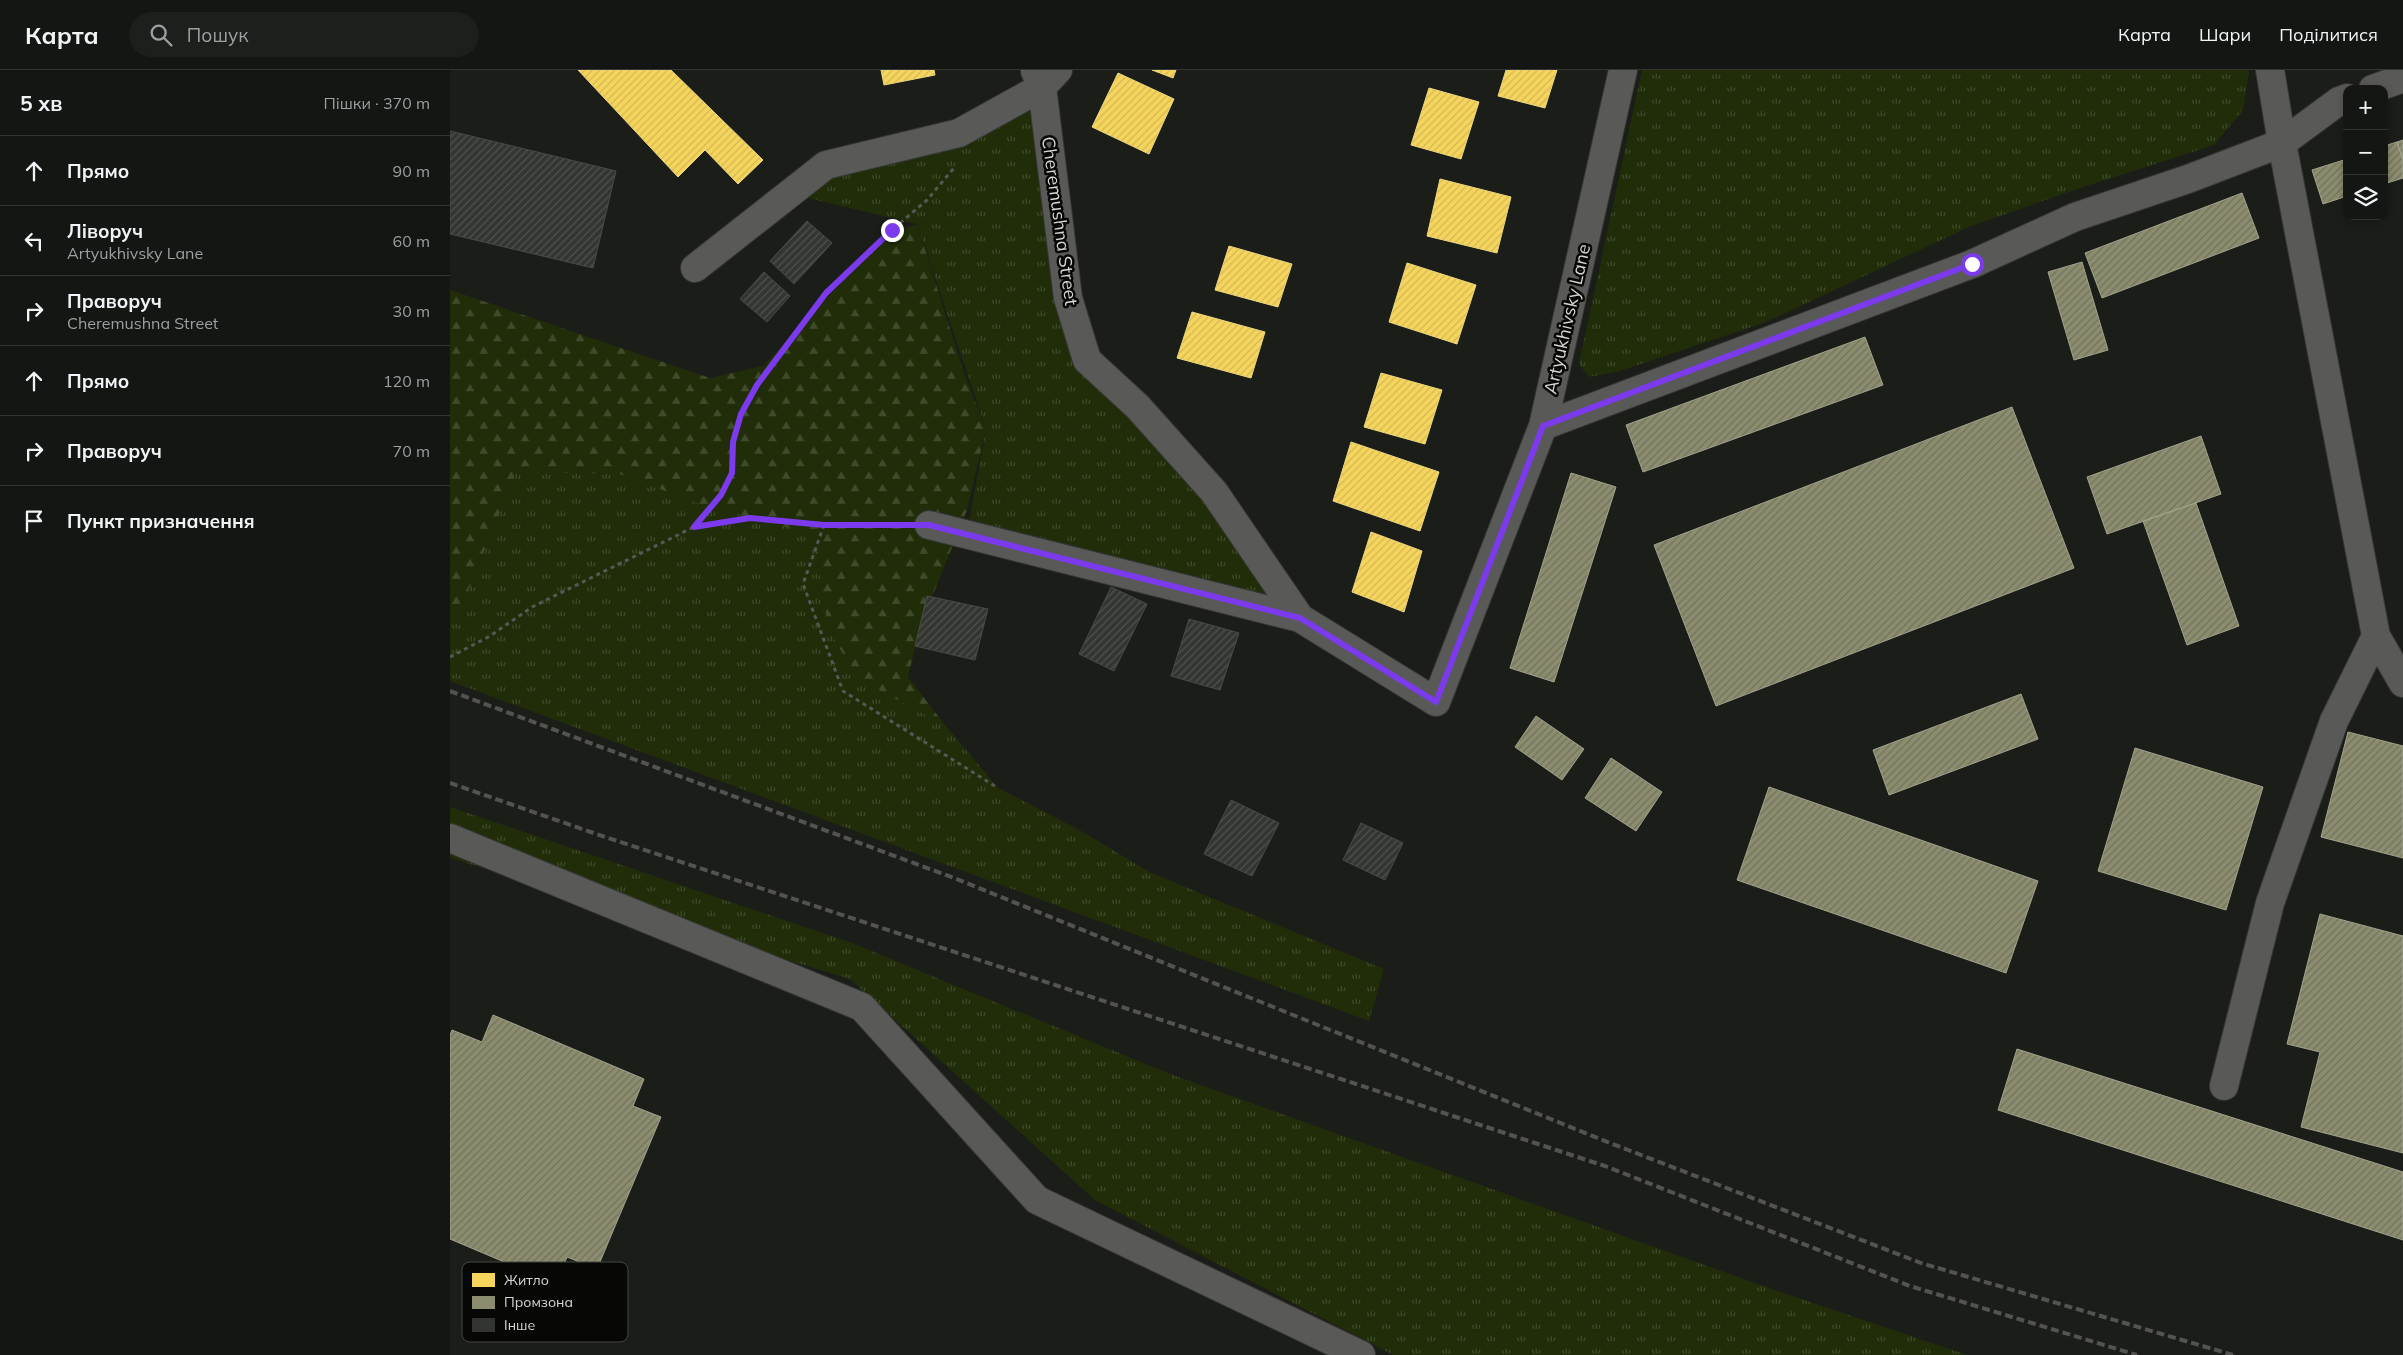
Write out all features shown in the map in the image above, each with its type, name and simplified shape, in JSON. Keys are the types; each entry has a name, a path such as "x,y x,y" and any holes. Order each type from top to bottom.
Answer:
{"street":[{"name":"Artyukhivsky Lane","path":"1436,702 1543,426 1624,70"},
{"path":"2270,70 2282,143 2376,636 2403,683"},
{"path":"695,268 826,165 959,133 1044,76"},
{"name":"Cheremushna Street","path":"1044,76 1068,298 1087,360 1138,407 1214,492 1300,618 1436,702"},
{"path":"2384,85 2403,78"},
{"path":"1543,426 1972,264 2075,217 2188,179 2282,143 2343,100"},
{"path":"929,525 1300,618"},
{"path":"2224,1086 2270,903 2334,721 2376,636"},
{"path":"450,838 862,1007 1037,1200 1361,1355"}],"path":[{"path":"694,527 721,495 732,473 733,442 741,414 757,385 826,293 892,230 927,200 954,168 959,133"},
{"path":"450,657 490,636 532,607 694,527 750,518 824,525 929,525"},
{"path":"824,525 803,584 843,691 998,788"}],"green space":[{"path":"1642,70 2248,70 2249,72 2243,110 2214,145 2074,190 1969,227 1766,322 1620,371 1589,377 1579,364"},
{"path":"1042,87 1060,307 1300,618 967,534 986,429 917,224 804,197 826,165 959,133"},
{"path":"917,224 965,376 986,429 967,510 920,627 908,677 945,725 858,679 828,629 814,534 700,504 620,474 516,472 463,604 450,604 450,290 710,378 763,366 885,236"},
{"path":"605,452 824,525 859,679 945,725 998,788 1083,832 1149,872 1384,969 1369,1021 450,681 450,604 463,604 516,472"},
{"path":"450,807 852,943 1170,1074 1769,1288 1967,1355 1393,1355 1095,1200 850,979 450,858"}],"building: Житло":[{"path":"578,70 671,70 763,160 738,184 705,150 678,177"},
{"path":"881,70 934,70 935,75 884,85"},
{"path":"1152,70 1176,70 1173,78"},
{"path":"1506,70 1557,70 1545,108 1498,96"},
{"path":"1118,73 1174,99 1149,154 1092,127"},
{"path":"1429,88 1479,102 1461,159 1411,145"},
{"path":"1440,179 1511,197 1497,253 1427,236"},
{"path":"1229,246 1292,264 1278,307 1215,290"},
{"path":"1407,263 1476,285 1457,344 1389,322"},
{"path":"1192,312 1265,332 1251,378 1177,358"},
{"path":"1381,373 1442,390 1425,444 1364,427"},
{"path":"1351,442 1439,472 1420,531 1333,501"},
{"path":"1371,532 1422,551 1404,612 1352,592"}],"building: Промзона":[{"path":"2403,140 2403,160 2397,142"},
{"path":"2397,142 2403,160 2403,178 2388,183 2388,175 2388,145"},
{"path":"2343,160 2343,197 2323,204 2312,170"},
{"path":"2242,193 2259,238 2102,298 2085,253"},
{"path":"2082,262 2108,350 2074,360 2048,272"},
{"path":"1865,337 1883,385 1643,472 1626,425"},
{"path":"2012,407 2074,568 1716,706 1654,545"},
{"path":"2201,436 2221,494 2107,534 2087,477"},
{"path":"1571,473 1616,487 1554,682 1510,668"},
{"path":"2196,503 2239,626 2187,645 2143,521"},
{"path":"2021,694 2038,739 1889,795 1873,750"},
{"path":"1536,716 1584,749 1562,780 1515,747"},
{"path":"2348,732 2403,746 2403,858 2321,837"},
{"path":"2135,748 2263,787 2226,910 2098,871"},
{"path":"1611,758 1662,792 1636,831 1585,798"},
{"path":"1769,787 2038,881 2006,973 1737,880"},
{"path":"2320,914 2403,936 2403,1153 2301,1127 2320,1052 2287,1044"},
{"path":"493,1015 644,1079 633,1106 661,1117 600,1262 580,1262 567,1257 565,1262 504,1262 450,1239 450,1035 452,1030 482,1042"},
{"path":"2017,1049 2403,1172 2403,1240 1998,1110"}],"building: Інше":[{"path":"450,131 616,171 593,268 450,234"},
{"path":"807,221 832,243 794,284 770,261"},
{"path":"764,272 790,296 767,322 740,299"},
{"path":"1111,587 1147,604 1114,671 1079,654"},
{"path":"927,596 988,609 975,660 915,646"},
{"path":"1189,619 1239,633 1220,690 1171,676"},
{"path":"1231,800 1279,823 1252,876 1204,854"},
{"path":"1361,823 1403,843 1385,880 1343,860"}],"railway":[{"path":"450,691 954,878 1610,1143 1921,1263 2233,1355"},
{"path":"450,783 605,837 1605,1166 1910,1286 2137,1355"}],"route":[{"path":"892,230 826,293 757,385 741,414 733,442 732,473 721,495 694,527 750,518 824,525 929,525 1300,618 1436,702 1543,426 1972,264"}]}
